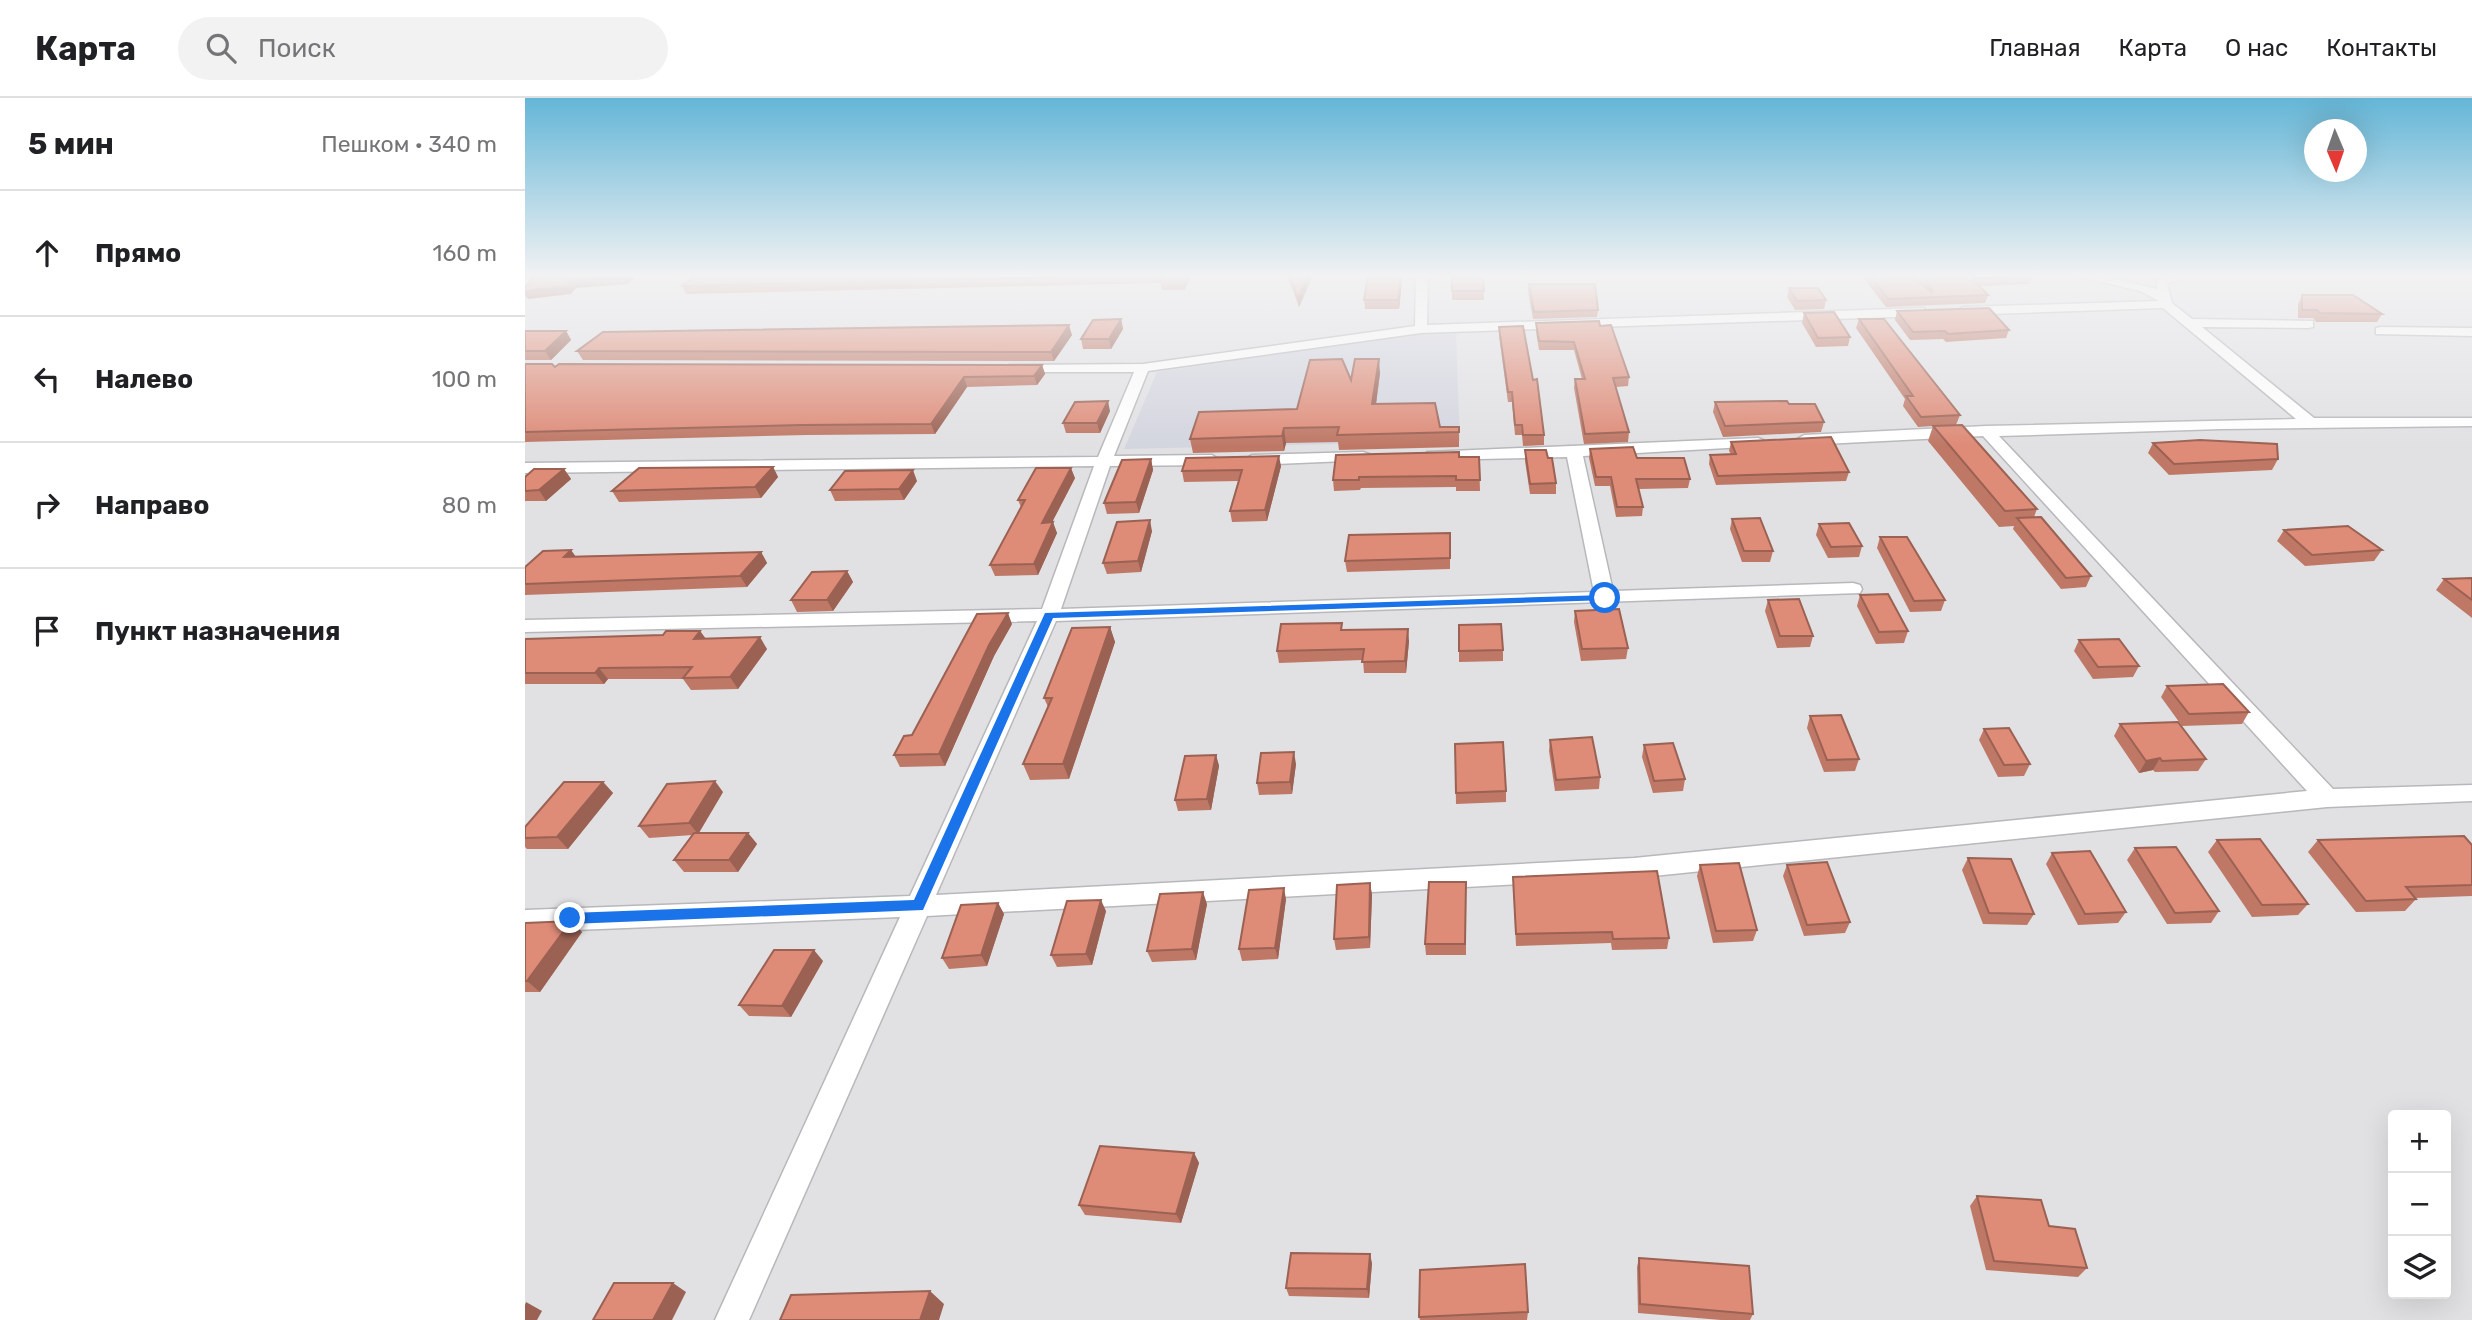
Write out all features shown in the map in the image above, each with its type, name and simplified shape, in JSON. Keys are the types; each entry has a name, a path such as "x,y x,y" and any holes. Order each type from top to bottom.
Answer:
{"street":[{"path":"1006,368 1143,368 1399,332"},
{"path":"2200,332 2308,421"},
{"path":"732,1320 1049,615 1103,463 1143,368"},
{"path":"1422,456 1574,452 1986,431 2308,421 2472,422"},
{"path":"1986,431 2327,798"},
{"path":"1574,452 1605,598"},
{"path":"525,468 1103,463 1380,457"},
{"path":"525,626 1049,615 1853,589"},
{"path":"525,921 919,906 1634,868 2327,798 2472,793"}],"shaded area":[{"path":"1456,334 1460,441 1124,449 1157,372 1402,335"}],"building":[{"path":"525,332 565,332 545,351 525,351"},
{"path":"603,332 1064,332 1051,352 577,351"},
{"path":"1085,332 1113,332 1109,339 1081,339"},
{"path":"1500,332 1524,332 1533,380 1537,379 1544,435 1523,435 1522,425 1515,425 1512,392 1508,392"},
{"path":"1538,332 1613,332 1629,377 1613,378 1629,432 1585,434 1575,379 1585,379 1574,342 1539,341"},
{"path":"1815,332 1847,332 1850,337 1818,338"},
{"path":"1868,332 1894,332 1960,415 1921,417 1906,396 1913,396"},
{"path":"1946,332 1978,332 1948,334"},
{"path":"1342,359 1351,380 1355,359 1379,359 1372,404 1435,403 1440,427 1459,427 1459,432 1337,435 1339,427 1284,428 1282,436 1190,439 1199,412 1297,409 1310,360"},
{"path":"525,364 552,364 555,367 559,364 1042,365 1034,376 964,377 931,424 525,432"},
{"path":"1108,401 1097,423 1063,423 1075,402"},
{"path":"1787,401 1789,404 1815,404 1824,422 1725,426 1715,402"},
{"path":"1962,425 2037,509 2005,511 1933,426"},
{"path":"1831,437 1849,472 1718,476 1710,455 1736,454 1731,442"},
{"path":"2200,440 2277,444 2278,459 2174,464 2153,443"},
{"path":"1633,447 1637,458 1684,458 1690,479 1636,479 1643,507 1617,507 1611,477 1596,477 1590,449"},
{"path":"1525,450 1546,450 1548,458 1552,458 1556,483 1530,484"},
{"path":"1459,452 1459,457 1479,457 1480,480 1456,480 1456,476 1359,477 1359,480 1333,480 1336,455"},
{"path":"1279,456 1265,510 1230,511 1242,470 1182,471 1186,458"},
{"path":"1151,459 1136,502 1104,503 1122,460"},
{"path":"773,467 755,487 612,491 639,468"},
{"path":"1036,468 1071,468 1042,523 1053,522 1034,564 990,565 1025,500 1018,500"},
{"path":"534,469 564,469 539,490 525,491 525,477"},
{"path":"913,470 899,489 830,490 845,471"},
{"path":"2041,517 2091,576 2066,578 2017,518"},
{"path":"1760,518 1773,551 1744,551 1732,519"},
{"path":"1150,520 1138,561 1103,563 1117,522"},
{"path":"1849,523 1862,546 1831,547 1819,524"},
{"path":"2348,526 2382,550 2312,555 2284,530"},
{"path":"1450,533 1450,558 1345,561 1349,535"},
{"path":"1880,537 1907,537 1945,600 1914,601"},
{"path":"571,550 564,557 761,552 740,576 525,584 525,567 543,551"},
{"path":"847,571 827,600 791,600 812,572"},
{"path":"2472,578 2472,600 2444,579"},
{"path":"1888,594 1908,631 1879,632 1860,595"},
{"path":"1799,599 1813,636 1780,636 1768,600"},
{"path":"1619,609 1628,648 1582,649 1575,611"},
{"path":"1008,613 989,645 939,754 894,755 904,736 912,735 977,614"},
{"path":"1342,623 1341,630 1408,629 1405,661 1362,662 1364,649 1277,651 1281,624"},
{"path":"1501,624 1503,650 1459,651 1459,625"},
{"path":"1110,627 1063,764 1023,764 1052,698 1044,698 1072,628"},
{"path":"666,631 700,631 694,639 760,637 730,677 683,678 692,667 599,668 595,673 525,673 525,639 663,635"},
{"path":"2119,639 2139,666 2098,667 2079,640"},
{"path":"2223,684 2249,712 2189,714 2167,686"},
{"path":"1841,715 1859,759 1827,760 1810,716"},
{"path":"2178,722 2206,759 2162,761 2160,758 2146,761 2120,724"},
{"path":"2009,728 2030,764 2004,765 1984,729"},
{"path":"1592,737 1600,777 1556,780 1550,740"},
{"path":"1503,742 1506,791 1456,793 1455,744"},
{"path":"1673,743 1685,779 1654,781 1644,745"},
{"path":"1294,752 1290,782 1257,783 1261,753"},
{"path":"1216,755 1207,799 1175,800 1185,756"},
{"path":"715,781 689,823 639,826 667,784"},
{"path":"564,782 603,782 557,837 525,838 525,827"},
{"path":"694,833 748,833 729,860 674,860"},
{"path":"2464,836 2472,845 2472,885 2406,887 2416,899 2366,901 2318,840"},
{"path":"2260,839 2308,904 2262,905 2217,840"},
{"path":"2176,847 2219,911 2175,913 2135,848"},
{"path":"2090,851 2126,912 2085,914 2052,853"},
{"path":"1968,858 2011,859 2034,914 1989,913"},
{"path":"1827,862 1850,922 1807,925 1787,865"},
{"path":"1739,863 1757,930 1716,931 1700,865"},
{"path":"1657,871 1669,938 1613,939 1612,932 1516,934 1513,877"},
{"path":"1429,882 1466,882 1465,944 1425,944"},
{"path":"1370,883 1369,937 1334,939 1337,885"},
{"path":"1284,888 1275,948 1239,949 1249,890"},
{"path":"1203,892 1192,949 1147,951 1160,894"},
{"path":"1101,900 1086,954 1051,955 1067,901"},
{"path":"998,903 981,955 942,958 961,905"},
{"path":"571,921 527,981 525,981 525,923"},
{"path":"774,950 814,950 782,1006 739,1005"},
{"path":"1100,1146 1194,1153 1176,1214 1079,1205"},
{"path":"1977,1196 2041,1200 2049,1226 2075,1229 2087,1268 1994,1261"},
{"path":"1291,1253 1370,1254 1367,1289 1286,1288"},
{"path":"1639,1258 1749,1266 1753,1314 1640,1304"},
{"path":"1525,1264 1528,1312 1419,1317 1420,1270"},
{"path":"614,1283 673,1283 653,1320 593,1320"},
{"path":"930,1291 920,1320 780,1320 791,1295"}],"route":[{"path":"570,918 919,906 1049,615 1605,598"}]}
